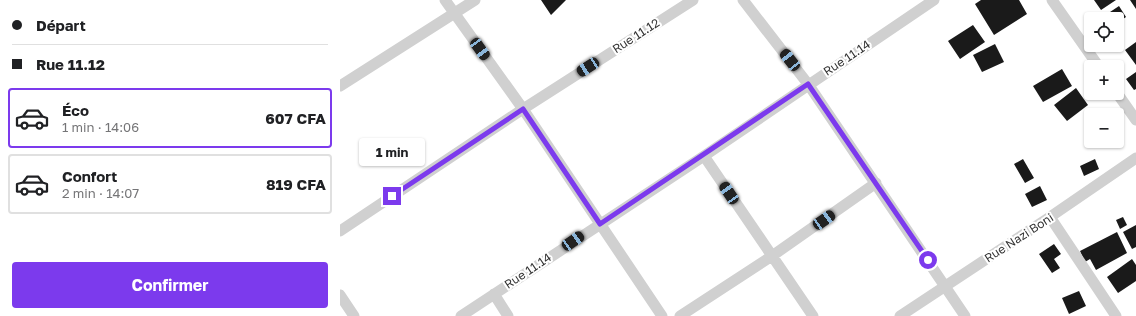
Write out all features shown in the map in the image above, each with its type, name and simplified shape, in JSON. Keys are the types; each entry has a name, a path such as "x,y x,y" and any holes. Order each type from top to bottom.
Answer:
{"street":[{"path":"445,0 523,109 662,316"},
{"path":"340,86 475,0"},
{"name":"Rue 11.12","path":"340,231 523,109 693,0"},
{"path":"743,0 808,84 965,316"},
{"name":"Rue 11.14","path":"461,316 704,156 808,84 934,0"},
{"path":"1052,0 1094,60"},
{"path":"1122,100 1136,120"},
{"path":"704,156 813,316"},
{"name":"Rue Nazi Boni","path":"900,316 1136,158"},
{"path":"680,316 772,256 876,183"},
{"path":"1050,217 1116,316"},
{"path":"494,294 508,316"},
{"path":"340,295 354,316"}],"building":[{"path":"541,0 566,0 551,15"},
{"path":"981,0 1019,0 1027,14 994,35 975,4"},
{"path":"1094,0 1116,0 1101,10"},
{"path":"1130,0 1136,0 1136,9"},
{"path":"1119,6 1123,12 1110,12"},
{"path":"973,25 985,42 960,59 948,41"},
{"path":"1136,42 1136,65 1125,50"},
{"path":"995,44 1004,62 982,72 973,55"},
{"path":"1062,69 1072,86 1043,102 1033,86"},
{"path":"1136,72 1136,89 1134,90 1126,79"},
{"path":"1076,88 1088,105 1067,121 1054,105"},
{"path":"1023,159 1034,178 1025,183 1014,164"},
{"path":"1095,159 1099,169 1084,176 1080,166"},
{"path":"1040,186 1047,200 1032,207 1025,194"},
{"path":"1123,217 1127,225 1120,229 1116,220"},
{"path":"1136,225 1136,247 1132,249 1123,232"},
{"path":"1117,232 1127,253 1096,270 1090,259 1085,262 1080,251"},
{"path":"1054,244 1061,254 1054,259 1060,268 1052,273 1039,254"},
{"path":"1132,259 1136,265 1136,281 1118,293 1107,277"},
{"path":"1079,291 1086,306 1069,314 1062,298"}],"route":[{"path":"392,196 523,109 600,224 704,156 808,84 928,260"}]}
